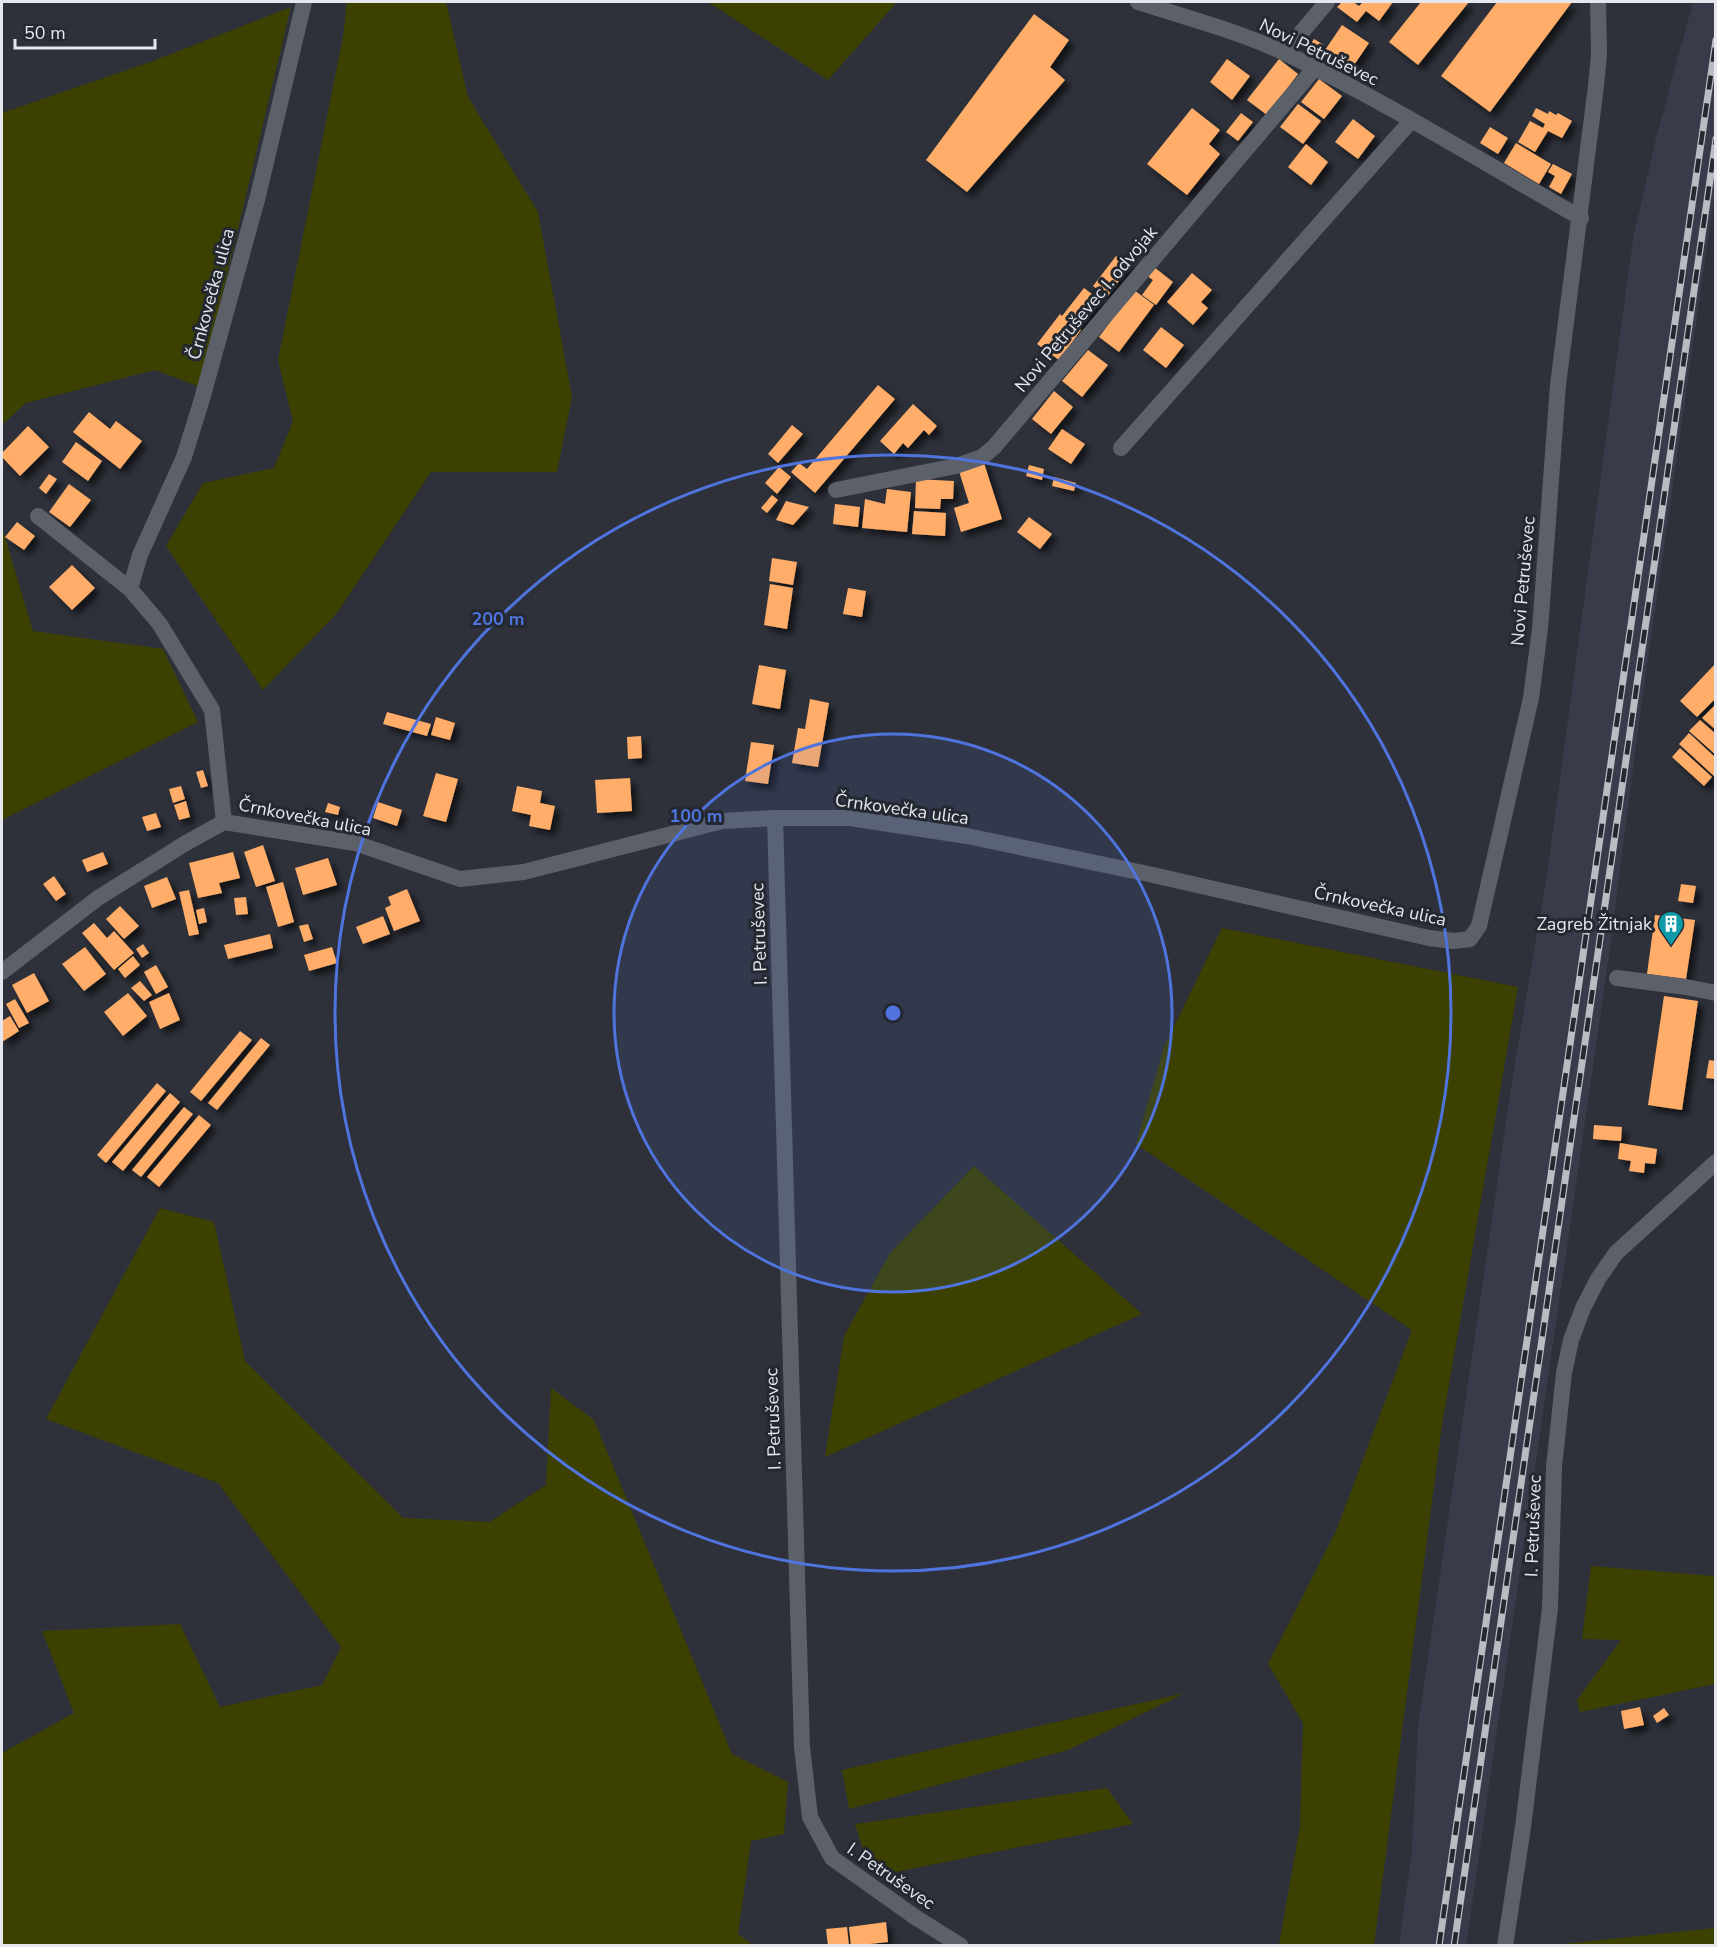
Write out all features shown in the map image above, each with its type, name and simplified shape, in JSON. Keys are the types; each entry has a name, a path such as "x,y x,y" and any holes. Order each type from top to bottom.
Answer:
{"street":[{"name":"Črnkovečka ulica","path":"130,588 140,555 184,457 202,399 258,196 304,2"},
{"name":"Novi Petruševec","path":"1138,2 1251,39 1284,53 1411,121 1581,218"},
{"path":"1284,53 1328,2"},
{"name":"Novi Petruševec","path":"1470,939 1479,926 1531,698 1540,629 1558,385 1581,218 1599,55 1598,2"},
{"name":"Novi Petruševec I. odvojak","path":"836,490 956,466 982,457 994,447 1314,69"},
{"path":"1121,448 1411,121"},
{"name":"Črnkovečka ulica","path":"38,516 130,588 159,623 212,710 225,822"},
{"name":"I. Petruševec","path":"775,818 802,1735 810,1817 832,1858 915,1917 961,1946"},
{"name":"Črnkovečka ulica","path":"2,972 98,898 186,843 225,822 355,843 460,879 524,872 722,821 850,818 968,837 1153,875 1429,938 1454,941 1470,939"},
{"path":"1617,978 1716,993"},
{"name":"I. Petruševec","path":"1505,1946 1523,1827 1550,1608 1555,1456 1563,1373 1571,1340 1583,1308 1598,1279 1616,1253 1716,1162"}],"shaded area":[{"name":"Zagreb Žitnjak","path":"1693,2 1715,2 1715,191 1639,722 1609,956 1466,1945 1399,1945 1412,1850 1418,1726 1513,1075 1547,875 1633,239 1656,138"}],"green space":[{"path":"347,2 446,2 468,97 538,212 572,397 557,472 431,472 337,613 263,690 166,546 203,483 274,468 293,421 278,360 343,37"},
{"path":"708,2 897,2 828,80"},
{"path":"291,7 200,387 155,370 26,403 2,425 2,113 153,61"},
{"path":"2,527 33,631 163,649 198,722 2,820"},
{"path":"1222,928 1518,987 1442,1425 1374,1945 1279,1945 1300,1826 1303,1723 1268,1664 1336,1531 1412,1330 1136,1144 1164,1047"},
{"path":"974,1166 1142,1314 825,1457 844,1336 890,1253"},
{"path":"160,1208 214,1222 245,1361 403,1518 490,1522 546,1485 551,1388 594,1420 732,1754 788,1782 784,1834 751,1841 738,1934 753,1945 2,1945 2,1753 74,1713 42,1631 180,1624 220,1707 322,1685 341,1647 218,1483 46,1419"},
{"path":"1591,1566 1715,1576 1715,1684 1580,1712 1577,1700 1621,1640 1582,1639"},
{"path":"1185,1693 1068,1750 849,1809 842,1770"},
{"path":"1107,1788 1133,1824 896,1872 864,1852 855,1824"},
{"path":"1715,1928 1715,1945 1562,1945 1563,1944"}],"building":[{"path":"1342,2 1353,2 1359,6 1363,2 1393,2 1379,21 1366,11 1357,22 1337,7"},
{"path":"1421,2 1469,2 1418,65 1389,42"},
{"path":"1497,2 1572,2 1490,112 1441,76"},
{"path":"1034,14 1069,40 1050,67 1065,80 967,192 926,160"},
{"path":"1342,25 1369,43 1350,71 1323,53"},
{"path":"1314,39 1324,45 1316,58 1306,51"},
{"path":"1227,59 1250,76 1232,100 1210,82"},
{"path":"1279,59 1298,74 1267,115 1247,100"},
{"path":"1319,79 1342,96 1324,119 1301,102"},
{"path":"1298,104 1321,121 1303,144 1280,127"},
{"path":"1192,108 1220,130 1209,144 1220,154 1187,195 1147,164"},
{"path":"1536,108 1548,114 1549,111 1556,115 1558,113 1572,121 1562,138 1548,131 1535,152 1518,142 1530,121 1543,128 1545,124 1532,116"},
{"path":"1241,113 1253,122 1238,141 1226,132"},
{"path":"1353,119 1375,136 1358,159 1335,142"},
{"path":"1490,127 1508,138 1498,154 1480,143"},
{"path":"1516,143 1551,164 1539,184 1504,163"},
{"path":"1306,144 1328,162 1311,185 1288,167"},
{"path":"1553,164 1572,174 1561,194 1549,187 1555,176 1548,172"},
{"path":"1116,256 1130,266 1107,297 1093,286"},
{"path":"1154,267 1173,282 1156,305 1142,295 1153,280 1147,276"},
{"path":"1192,273 1212,290 1201,302 1208,308 1193,325 1167,302"},
{"path":"1084,288 1101,301 1059,360 1037,344"},
{"path":"1134,290 1154,305 1119,352 1099,337"},
{"path":"1161,327 1184,345 1166,368 1143,350"},
{"path":"1088,350 1108,365 1082,397 1062,381"},
{"path":"878,385 895,399 815,493 791,472 799,463 807,469"},
{"path":"1054,391 1073,407 1051,434 1032,419"},
{"path":"913,404 937,426 929,435 924,430 908,448 903,443 894,454 880,441"},
{"path":"89,412 110,429 116,421 142,441 120,469 73,432"},
{"path":"792,425 803,434 778,463 768,454"},
{"path":"28,426 49,447 20,476 2,457 2,453"},
{"path":"1062,429 1085,444 1071,464 1048,449"},
{"path":"76,442 102,461 88,481 62,462"},
{"path":"983,460 1002,519 961,532 954,508 969,503 958,468"},
{"path":"1029,465 1044,469 1042,480 1026,476"},
{"path":"779,467 791,477 777,494 765,483"},
{"path":"49,474 57,479 46,494 39,488"},
{"path":"1054,477 1076,483 1074,491 1052,486"},
{"path":"916,479 954,481 953,499 941,499 940,509 915,508"},
{"path":"69,484 91,500 70,527 49,512"},
{"path":"887,489 911,492 907,532 862,528 865,499 885,504"},
{"path":"772,495 778,500 767,513 761,508"},
{"path":"786,501 809,507 793,525 776,520"},
{"path":"835,504 860,507 858,527 833,524"},
{"path":"914,511 946,513 945,536 912,534"},
{"path":"1029,517 1052,534 1040,549 1017,532"},
{"path":"17,522 35,536 24,550 5,537"},
{"path":"772,558 797,562 793,585 769,581"},
{"path":"72,565 95,588 72,610 49,587"},
{"path":"770,584 793,588 787,629 764,625"},
{"path":"848,588 866,591 862,617 843,614"},
{"path":"1716,663 1716,698 1697,717 1680,701"},
{"path":"759,665 786,670 780,709 752,704"},
{"path":"810,699 829,703 818,767 792,763 798,728 805,729"},
{"path":"1716,704 1716,730 1702,718"},
{"path":"387,712 431,724 427,736 383,724"},
{"path":"436,717 455,723 450,740 431,735"},
{"path":"1700,720 1716,734 1716,755 1689,731"},
{"path":"1689,733 1716,758 1714,776 1679,744"},
{"path":"641,736 642,758 628,759 627,737"},
{"path":"751,742 774,745 768,784 745,781"},
{"path":"1680,748 1712,777 1704,786 1672,757"},
{"path":"203,770 208,786 201,788 196,772"},
{"path":"436,773 458,779 446,822 423,816"},
{"path":"630,778 632,811 597,813 595,780"},
{"path":"181,786 185,799 173,803 169,789"},
{"path":"517,786 542,791 540,803 555,806 550,830 529,826 531,815 512,811"},
{"path":"186,801 190,817 179,820 174,805"},
{"path":"378,802 402,810 397,826 373,818"},
{"path":"328,803 340,807 338,815 325,812"},
{"path":"156,813 161,827 147,831 142,817"},
{"path":"263,845 275,881 256,887 244,852"},
{"path":"103,852 108,864 87,872 82,860"},
{"path":"233,852 240,878 219,883 222,893 198,898 189,863"},
{"path":"328,858 337,885 303,895 295,868"},
{"path":"54,876 66,894 56,901 43,884"},
{"path":"167,877 176,899 152,908 144,886"},
{"path":"283,882 294,922 278,927 266,887"},
{"path":"1681,884 1696,886 1693,903 1678,901"},
{"path":"407,889 420,921 394,931 385,908 391,905 388,897"},
{"path":"189,890 199,934 189,936 179,892"},
{"path":"246,897 248,914 236,915 234,898"},
{"path":"120,906 139,926 124,939 106,919"},
{"path":"204,908 207,922 199,924 196,910"},
{"name":"Zagreb Žitnjak","path":"1655,915 1695,920 1686,979 1647,974"},
{"path":"383,916 390,934 363,944 356,927"},
{"path":"94,923 107,938 114,931 134,953 114,970 82,933"},
{"path":"308,924 313,939 304,942 299,926"},
{"path":"270,934 273,948 228,959 224,945"},
{"path":"143,944 149,953 142,958 136,949"},
{"path":"85,947 106,974 84,991 62,964"},
{"path":"332,947 337,963 309,971 304,955"},
{"path":"133,956 140,965 125,978 118,969"},
{"path":"156,965 168,987 156,994 144,972"},
{"path":"34,973 49,1001 27,1013 12,985"},
{"path":"140,981 152,995 144,1001 131,988"},
{"path":"128,993 147,1016 123,1036 104,1012"},
{"path":"169,993 180,1020 160,1029 149,1002"},
{"path":"1664,996 1698,1001 1682,1110 1648,1105"},
{"path":"15,999 29,1023 19,1028 6,1004"},
{"path":"10,1016 19,1031 2,1042 2,1021"},
{"path":"240,1031 252,1040 201,1101 190,1092"},
{"path":"261,1038 270,1045 217,1110 208,1103"},
{"path":"1709,1060 1716,1061 1716,1079 1706,1078"},
{"path":"157,1083 166,1091 106,1163 97,1155"},
{"path":"170,1093 180,1102 123,1171 112,1162"},
{"path":"184,1107 193,1114 141,1177 132,1170"},
{"path":"199,1115 211,1125 159,1187 147,1177"},
{"path":"1594,1125 1622,1127 1621,1141 1593,1139"},
{"path":"1620,1143 1657,1149 1655,1164 1645,1163 1644,1173 1629,1171 1631,1161 1618,1159"},
{"path":"1640,1707 1644,1725 1624,1729 1621,1711"},
{"path":"1664,1708 1669,1715 1657,1723 1653,1716"},
{"path":"886,1922 888,1942 851,1946 849,1927"},
{"path":"847,1927 849,1946 828,1946 826,1929"}],"railway":[{"path":"1439,1946 1716,40"},
{"path":"1454,1946 1716,139"}],"place":[{"name":"Zagreb Žitnjak","path":"1671,947"}]}
